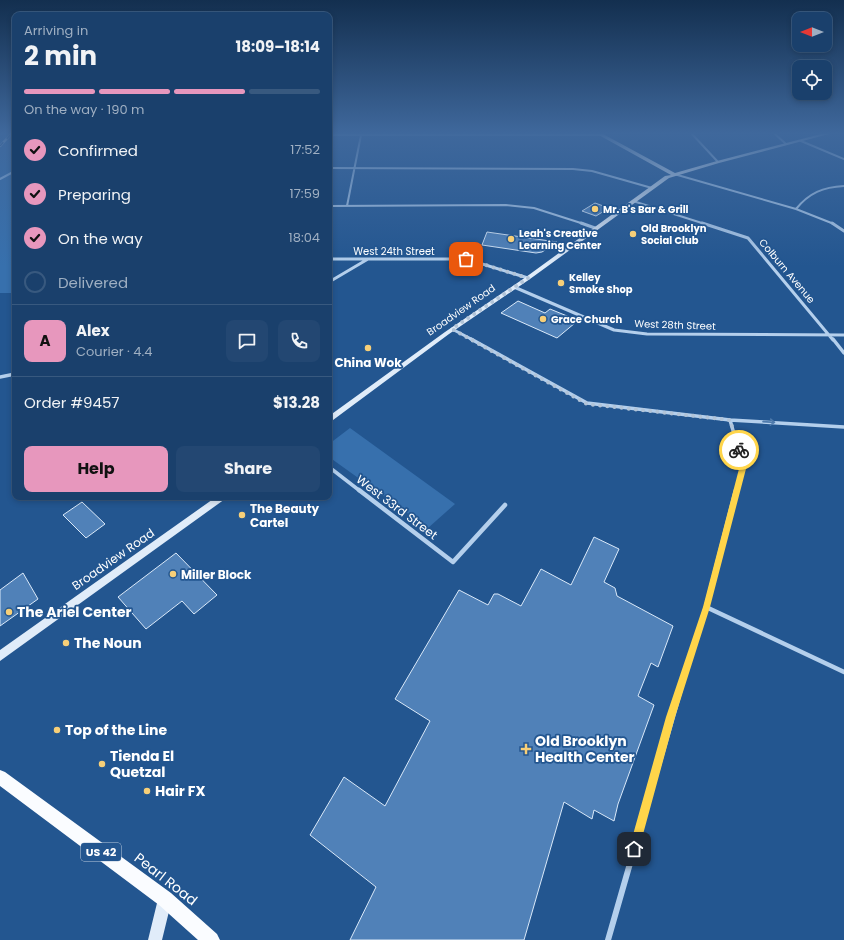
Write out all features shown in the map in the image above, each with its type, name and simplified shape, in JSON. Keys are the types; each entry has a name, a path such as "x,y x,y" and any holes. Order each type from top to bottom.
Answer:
{"main road":[{"name":"Broadview Road","path":"332,418 452,329 528,278 595,228 667,178"},
{"name":"Broadview Road","path":"0,656 218,500"},
{"name":"Pearl Road","path":"0,777 165,899 211,940"},
{"path":"155,940 165,899"}],"street":[{"path":"347,206 353,178"},
{"path":"616,178 652,188"},
{"path":"687,178 796,209 834,224 844,231"},
{"path":"796,209 812,192 822,188 844,186"},
{"name":"Colburn Avenue","path":"633,201 748,238 844,353"},
{"path":"332,206 506,205 534,208 595,228"},
{"name":"West 24th Street","path":"332,259 466,259 528,278"},
{"path":"332,280 368,259"},
{"name":"West 28th Street","path":"514,287 614,330 627,332 647,334 844,334"},
{"path":"452,329 587,404 730,420 844,427"},
{"path":"0,376 12,374"},
{"path":"608,940 671,717 706,607 743,465 730,420"},
{"name":"West 33rd Street","path":"332,469 453,562 505,505"},
{"path":"706,607 844,672"}],"shaded area":[{"path":"0,178 12,178 12,293 0,293"},
{"path":"350,428 455,504 428,528 332,459 332,442"}],"building":[{"name":"Mr. B's Bar & Grill","path":"595,203 609,208 596,216 582,211"},
{"name":"Leah's Creative Learning Center","path":"487,232 557,242 542,252 536,253 482,245"},
{"name":"Grace Church","path":"518,301 545,313 550,309 572,318 570,320 575,323 557,338 501,313"},
{"path":"82,502 105,524 86,538 63,515"},
{"name":"Old Brooklyn Health Center","path":"594,537 619,549 604,582 615,588 617,596 673,626 658,667 651,663 638,696 654,705 618,804 614,821 594,810 592,819 564,802 524,940 350,940 376,887 310,835 344,777 385,806 430,721 395,699 459,590 488,605 494,594 498,594 521,606 541,569 571,585"},
{"name":"Miller Block","path":"176,553 217,595 194,614 182,601 146,629 118,597"},
{"name":"The Ariel Center","path":"23,573 38,599 0,626 0,590"}],"way so far":[{"path":"466,259 528,278 452,329 587,404 730,420 739,450"}],"place":[{"name":"Mr. B's Bar & Grill","path":"595,209"},
{"name":"Old Brooklyn Social Club","path":"633,234"},
{"name":"Leah's Creative Learning Center","path":"511,239"},
{"name":"Kelley Smoke Shop","path":"561,283"},
{"name":"Grace Church","path":"543,319"},
{"name":"China Wok","path":"368,348"},
{"name":"The Beauty Cartel","path":"242,515"},
{"name":"Miller Block","path":"173,574"},
{"name":"The Ariel Center","path":"9,612"},
{"name":"The Noun","path":"66,643"},
{"name":"Top of the Line","path":"57,730"},
{"name":"Old Brooklyn Health Center","path":"526,749"},
{"name":"Tienda El Quetzal","path":"102,764"},
{"name":"Hair FX","path":"147,791"}],"route":[{"path":"634,849 671,717 706,607 743,465 739,450"}]}
